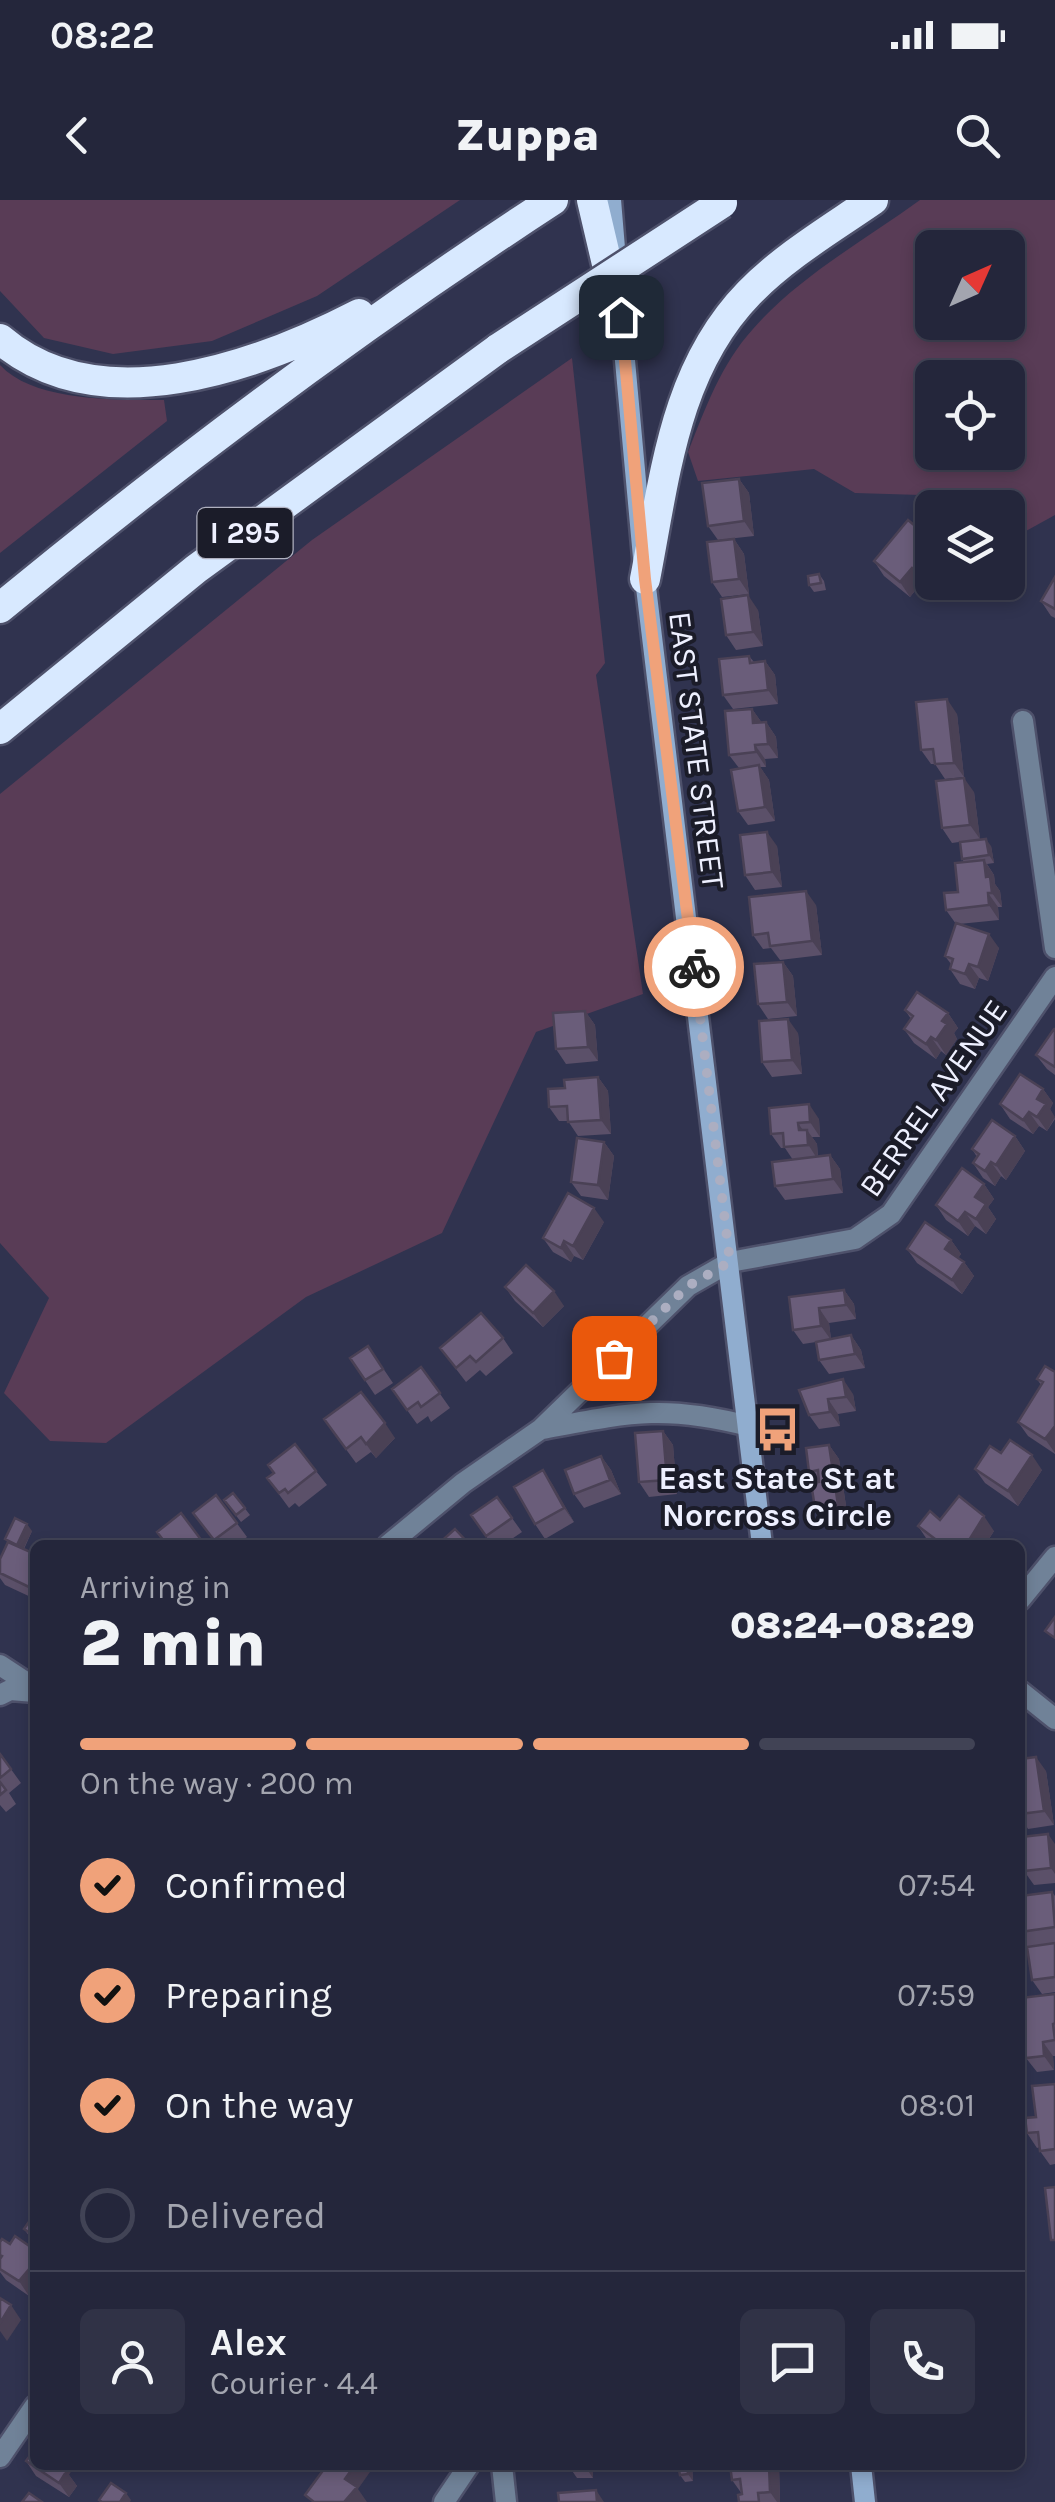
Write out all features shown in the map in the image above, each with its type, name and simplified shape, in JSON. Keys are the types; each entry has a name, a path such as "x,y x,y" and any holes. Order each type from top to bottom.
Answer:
{"highway":[{"name":"I 295","path":"0,608 241,419 492,239 553,200"},
{"path":"592,200 622,328"},
{"path":"645,579 675,429 704,353 751,291 873,200"},
{"name":"I 295","path":"0,729 196,570 499,348 725,202"},
{"path":"0,339 43,368 74,379 158,379 216,369 326,331 492,239"}],"street":[{"name":"EAST STATE STREET","path":"611,200 645,579 761,1540"},
{"path":"1024,720 1055,948"},
{"name":"BERREL AVENUE","path":"730,1262 834,1244 874,1228 891,1214 1055,977"},
{"path":"394,1540 463,1483 541,1430 688,1286 730,1262"},
{"path":"541,1430 640,1411 675,1410 748,1426"},
{"path":"1025,1594 1055,1557"},
{"path":"0,1664 30,1686"},
{"path":"0,1695 10,1690 30,1690"},
{"path":"1025,1696 1055,1719"},
{"path":"0,2456 30,2413"},
{"path":"444,2502 466,2470"},
{"path":"503,2470 506,2502"},
{"path":"862,2470 865,2502"}],"shaded area":[{"path":"0,200 460,200 317,296 212,341 113,354 44,338 0,291"},
{"path":"920,200 1055,200 1055,515 1025,532 1025,490 855,493 814,469 698,481 688,452 723,372 753,329 811,276"},
{"path":"572,358 605,663 596,675 643,994 536,1032 442,1233 306,1297 106,1443 50,1441 4,1393 49,1298 0,1243 0,794 312,540"},
{"path":"0,365 33,386 54,392 100,399 164,400 167,421 0,553"}],"building":[{"path":"739,479 744,521 708,526 702,483"},
{"path":"908,520 915,526 915,570 912,568 900,582 874,561"},
{"path":"734,539 739,579 712,582 707,542"},
{"path":"819,574 821,583 809,585 808,576"},
{"path":"1055,577 1055,609 1041,601"},
{"path":"748,595 753,632 726,635 721,599"},
{"path":"749,656 750,663 765,661 768,690 723,695 719,659"},
{"path":"947,699 954,763 935,764 933,749 921,750 916,702"},
{"path":"752,709 753,723 766,722 768,744 755,745 756,752 729,755 725,711"},
{"path":"759,765 765,807 738,811 731,770"},
{"path":"964,778 970,825 942,828 936,781"},
{"path":"767,832 772,872 745,875 740,835"},
{"path":"986,839 989,855 962,859 960,842"},
{"path":"984,860 992,893 988,893 989,905 946,910 944,893 958,892 955,863"},
{"path":"806,891 812,941 770,946 768,933 753,935 749,897"},
{"path":"956,923 989,934 978,967 969,964 965,974 950,969 953,959 945,956"},
{"path":"783,962 787,1002 758,1004 754,964"},
{"path":"917,992 948,1013 942,1021 947,1024 936,1040 931,1037 926,1044 904,1029 913,1016 905,1010"},
{"path":"585,1011 588,1047 556,1049 553,1013"},
{"path":"788,1019 792,1060 762,1062 759,1021"},
{"path":"1055,1029 1055,1067 1036,1055"},
{"path":"1020,1074 1043,1089 1037,1099 1046,1104 1037,1117 1029,1112 1023,1120 1000,1104"},
{"path":"598,1077 601,1120 568,1122 567,1106 549,1107 548,1089 565,1088 564,1080"},
{"path":"809,1104 810,1122 798,1123 799,1130 807,1130 808,1145 784,1147 783,1133 771,1134 769,1108"},
{"path":"992,1120 1015,1136 996,1165 991,1162 985,1171 973,1163 979,1154 972,1149"},
{"path":"577,1138 604,1142 598,1185 571,1182"},
{"path":"830,1155 833,1179 775,1186 772,1162"},
{"path":"962,1168 984,1184 975,1197 986,1204 976,1219 965,1212 958,1221 936,1205"},
{"path":"568,1193 594,1208 573,1246 564,1241 561,1248 543,1238"},
{"path":"925,1222 951,1240 945,1249 964,1262 952,1280 907,1249"},
{"path":"526,1265 554,1291 533,1313 505,1287"},
{"path":"844,1290 846,1305 819,1308 821,1326 793,1330 789,1297"},
{"path":"481,1313 503,1338 476,1362 470,1356 456,1368 440,1348"},
{"path":"851,1335 855,1354 819,1360 816,1342"},
{"path":"368,1346 383,1369 365,1380 350,1358"},
{"path":"1045,1366 1055,1372 1055,1426 1045,1439 1018,1422 1043,1382 1037,1379"},
{"path":"421,1367 440,1393 421,1407 418,1402 407,1410 392,1389"},
{"path":"843,1379 846,1397 828,1399 830,1412 809,1415 799,1390"},
{"path":"361,1392 385,1423 366,1444 361,1437 346,1449 324,1419"},
{"path":"663,1431 667,1480 639,1482 635,1433"},
{"path":"1010,1440 1032,1455 1008,1491 975,1469 990,1446 1001,1453"},
{"path":"295,1444 316,1471 288,1493 285,1489 279,1493 267,1478 274,1473 268,1465"},
{"path":"829,1445 838,1505 815,1508 811,1483 819,1482 818,1470 809,1472 806,1448"},
{"path":"601,1456 610,1480 574,1494 565,1470"},
{"path":"543,1470 564,1508 535,1524 514,1487"},
{"path":"233,1493 245,1508 236,1515 224,1500"},
{"path":"216,1495 237,1523 214,1540 193,1513"},
{"path":"959,1496 984,1516 969,1540 936,1540 918,1526 930,1511 940,1520"},
{"path":"497,1497 512,1518 486,1536 471,1515"},
{"path":"181,1513 201,1540 163,1540 157,1532"},
{"path":"15,1518 27,1524 17,1545 5,1539"},
{"path":"455,1529 465,1540 443,1540"},
{"path":"8,1542 30,1552 29,1587 0,1573 0,1559"},
{"path":"1055,1617 1055,1638 1045,1631"},
{"path":"0,1754 11,1769 0,1778"},
{"path":"1036,1757 1044,1811 1025,1813 1025,1758"},
{"path":"1048,1834 1051,1868 1025,1871 1025,1837"},
{"path":"1052,1892 1055,1927 1025,1931 1025,1895"},
{"path":"1055,1943 1055,1977 1032,1980 1027,1947"},
{"path":"1055,1994 1055,2040 1043,2042 1044,2056 1026,2058 1025,1997"},
{"path":"1055,2084 1055,2149 1040,2151 1038,2132 1027,2133 1025,2118 1036,2117 1032,2086"},
{"path":"1055,2187 1055,2240 1051,2240 1045,2188"},
{"path":"15,2236 30,2246 30,2268 19,2281 0,2269 0,2242 2,2239 10,2244"},
{"path":"0,2298 11,2305 0,2323"},
{"path":"40,2470 63,2470 66,2472 59,2483"},
{"path":"323,2470 351,2470 345,2479 357,2487 344,2502 314,2502 305,2495"},
{"path":"731,2470 769,2470 770,2492 758,2493 759,2502 739,2502 740,2479 732,2480"},
{"path":"111,2483 126,2493 120,2502 102,2502 99,2500"},
{"path":"596,2490 597,2502 559,2502 558,2493"},
{"path":"29,2493 42,2502 22,2502"}],"way so far":[{"path":"614,1358 688,1286 730,1262 694,967"}],"place":[{"name":"East State St at Norcross Circle","path":"777,1430"}],"route":[{"path":"621,317 645,579 694,967"}]}
